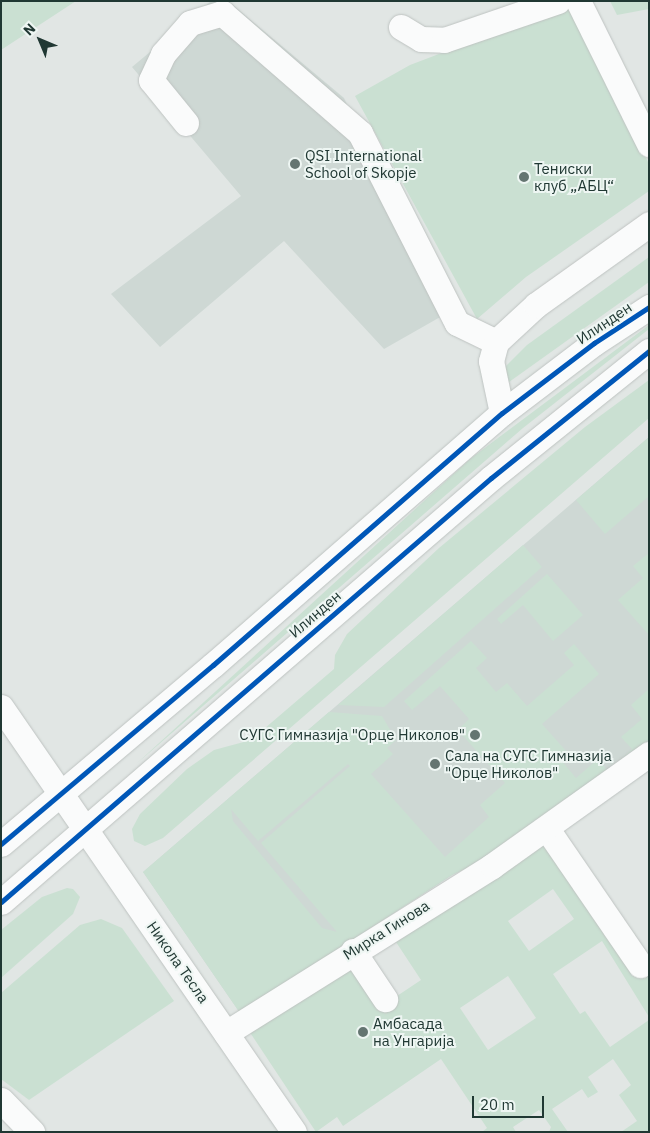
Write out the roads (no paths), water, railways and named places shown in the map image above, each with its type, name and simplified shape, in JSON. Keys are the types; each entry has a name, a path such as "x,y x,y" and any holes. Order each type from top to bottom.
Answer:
{"street":[{"path":"401,27 422,39 444,40 558,1"},
{"path":"578,1 649,144"},
{"path":"186,123 151,80 163,54 190,24 222,13 360,133 457,323 496,342"},
{"path":"502,413 490,361 496,342 536,305 649,224"},
{"name":"Илинден","path":"1,844 502,413 594,343 649,307"},
{"name":"Илинден","path":"1,902 490,478 649,351"},
{"name":"Никола Тесла","path":"1,707 294,1132"},
{"name":"Мирка Гинова","path":"226,1033 547,829 649,754"},
{"path":"547,829 640,965"},
{"path":"353,951 385,999"},
{"path":"1,1100 32,1132"}],"place":[{"name":"QSI International School of Skopje","path":"295,164"},
{"name":"Тениски клуб „АБЦ“","path":"524,177"},
{"name":"СУГС Гимназија \"Орце Николов\"","path":"475,735"},
{"name":"Сала на СУГС Гимназија \"Орце Николов\"","path":"435,764"},
{"name":"Амбасада на Унгарија","path":"363,1032"}]}
